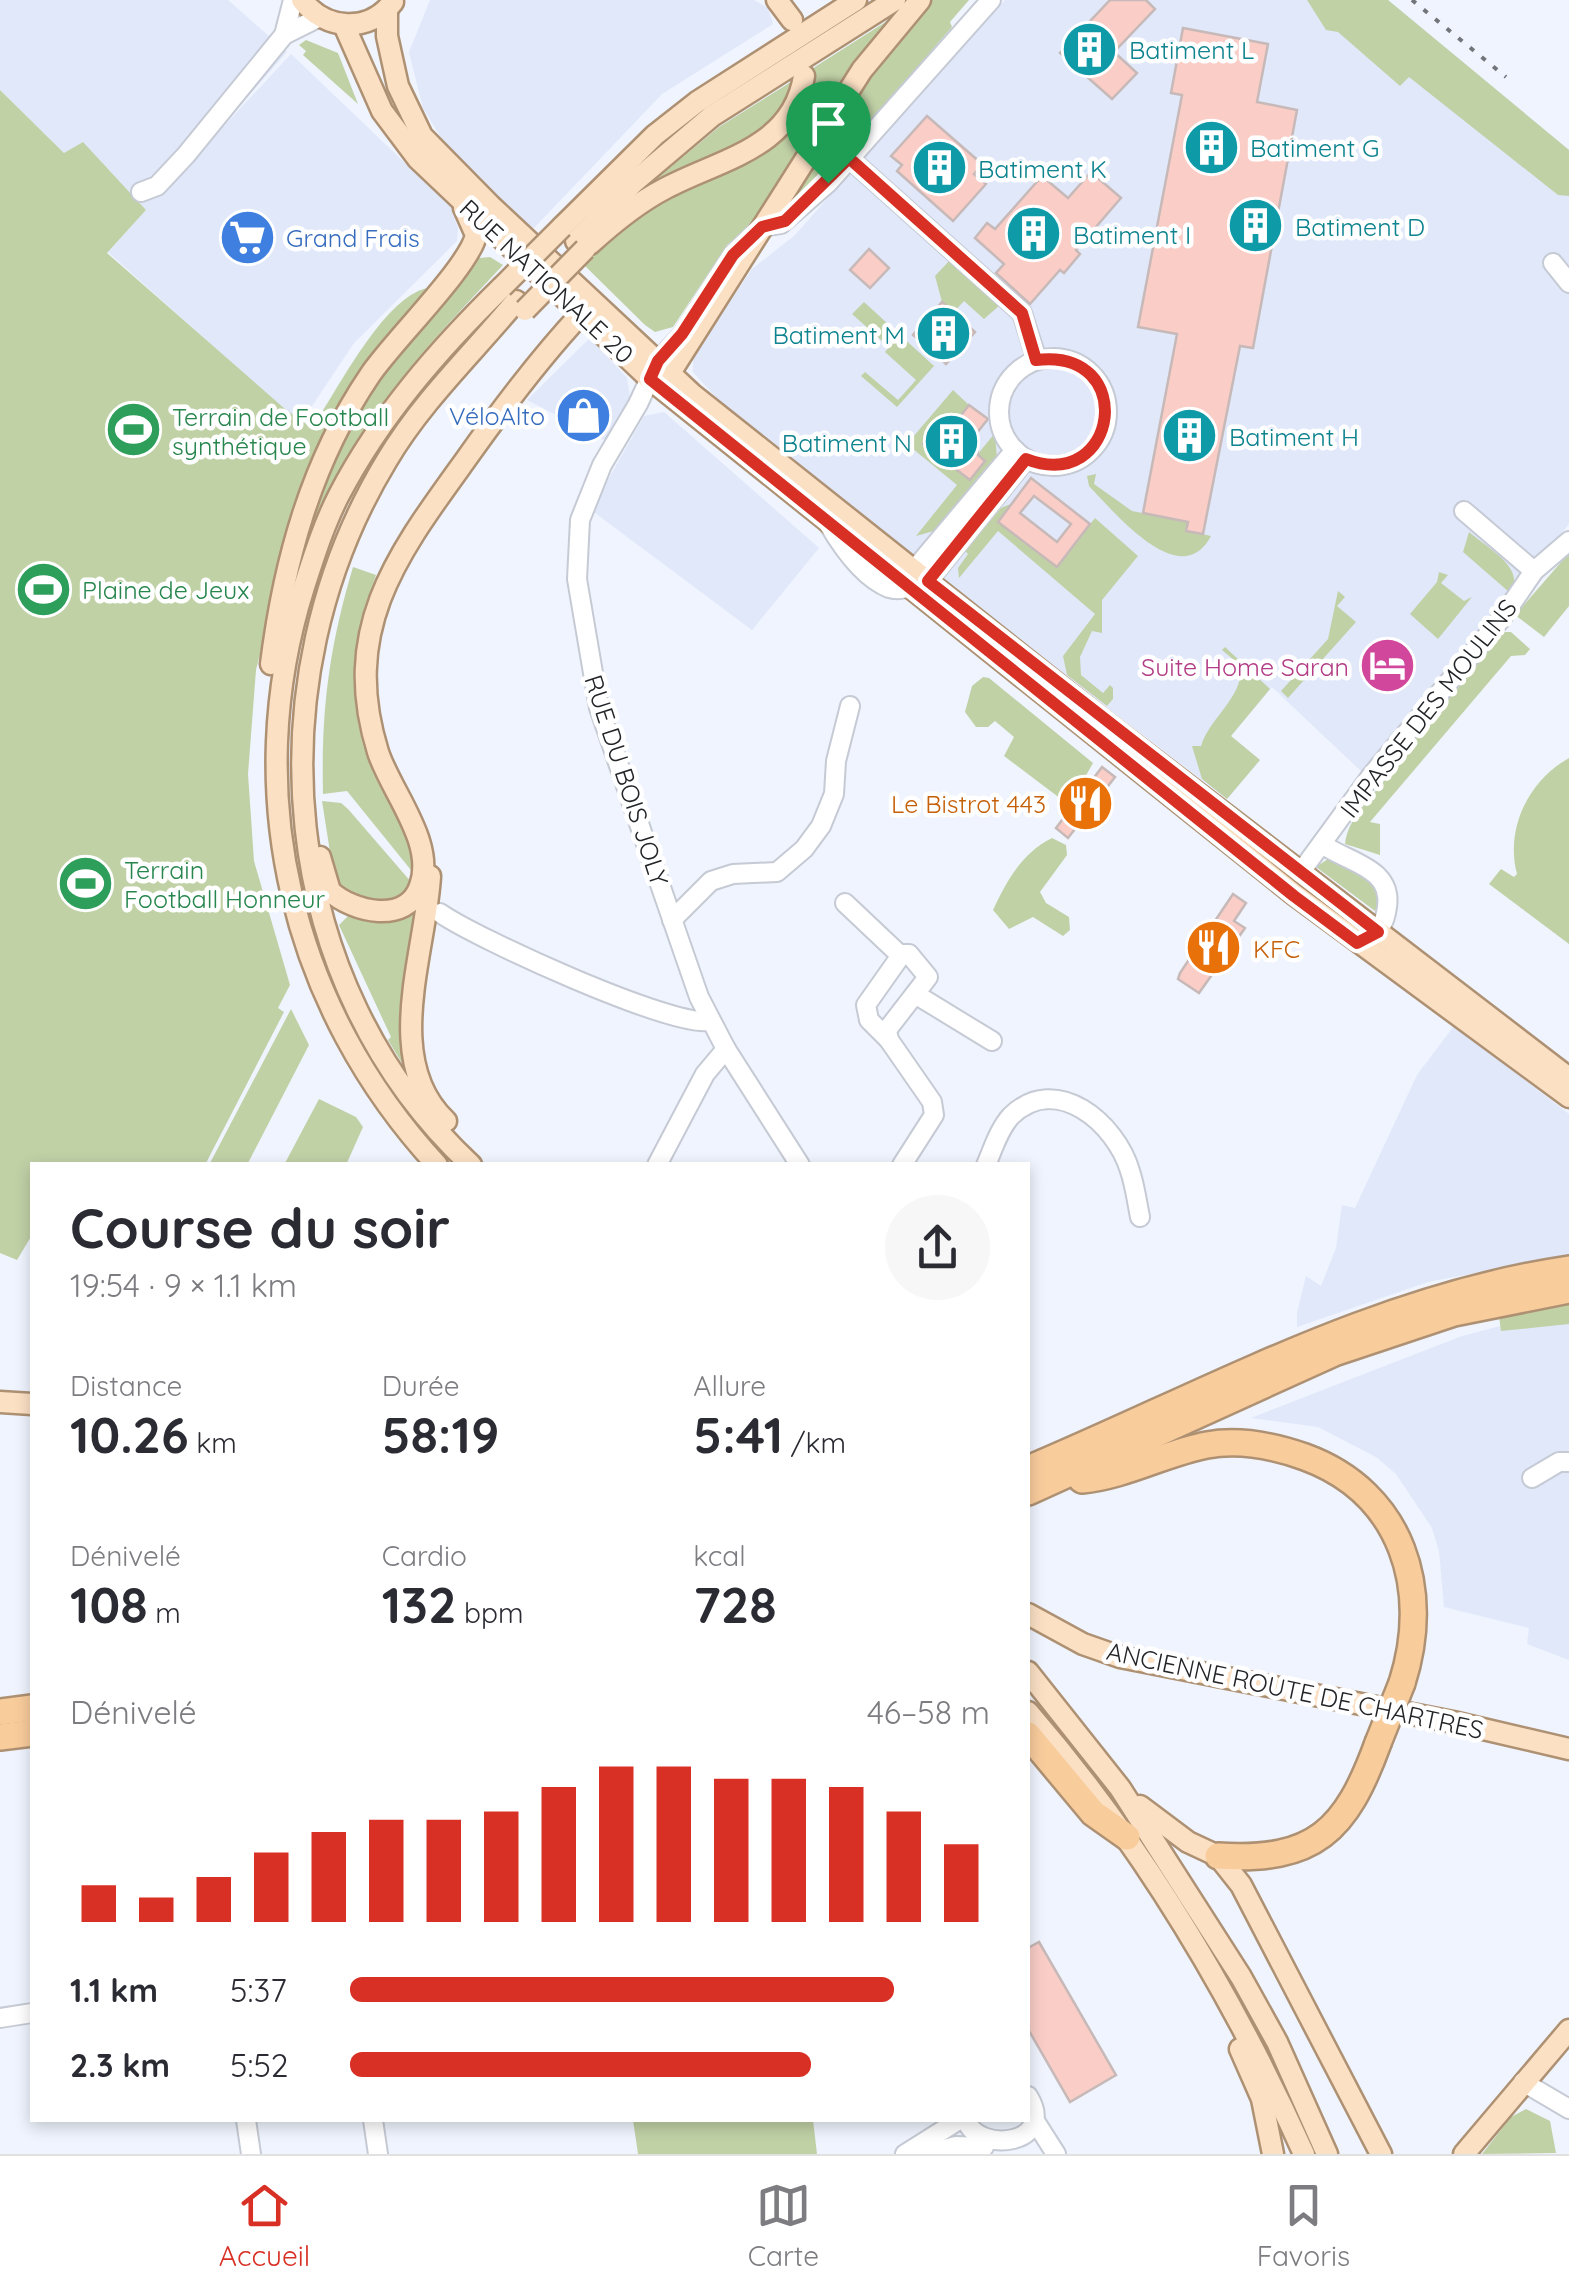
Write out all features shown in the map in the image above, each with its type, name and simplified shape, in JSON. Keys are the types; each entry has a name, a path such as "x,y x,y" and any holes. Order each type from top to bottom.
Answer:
{"highway":[{"path":"1030,1468 1330,1334 1443,1296 1569,1270"},
{"path":"1030,1491 1334,1353 1454,1313 1569,1290"},
{"path":"1055,1481 1088,1480 1208,1445 1282,1448 1335,1470 1359,1486 1386,1520 1405,1554 1416,1616 1413,1648 1360,1792 1329,1830 1280,1854 1218,1856"},
{"path":"0,1712 30,1708"},
{"path":"0,1737 30,1733"},
{"path":"1030,1737 1093,1812 1127,1837"}],"main road":[{"path":"302,0 320,17 344,24"},
{"path":"777,0 792,20"},
{"path":"574,239 656,135 697,102 856,0"},
{"path":"436,1162 368,1080 337,1026 302,942 278,810 280,700 299,604 338,498 397,404 515,299 634,182 712,116 895,0"},
{"path":"659,371 762,227 862,70 920,0"},
{"name":"RUE NATIONALE 20","path":"391,5 360,24 344,24 382,111 418,160 582,314 738,432 1273,865"},
{"name":"RUE NATIONALE 20","path":"391,5 387,36 398,86 422,136 659,371 828,524 917,580"},
{"path":"574,239 763,143 794,108 804,76"},
{"path":"280,700 271,663 295,536 330,441 369,376 404,329 466,259 474,244 475,227 447,187"},
{"path":"465,1160 392,1073 340,974 309,871 301,789 306,690 316,626 340,555 387,459 429,401 515,299"},
{"path":"304,755 323,877 336,897 363,910 386,911 406,903 420,888 420,845 372,732 365,676 366,646 382,589 395,560 431,505 582,314"},
{"path":"388,775 420,827 431,863 412,1048 418,1076 440,1116 451,1126 465,1160"},
{"path":"1273,865 1300,874 1317,886 1569,1078"},
{"path":"1273,865 1294,896 1569,1098"},
{"path":"0,1402 30,1404"},
{"name":"ANCIENNE ROUTE DE CHARTRES","path":"1030,1615 1083,1644 1120,1657 1453,1722 1569,1749"},
{"path":"1030,1675 1120,1788 1241,1977 1276,2042 1327,2154"},
{"path":"1030,1715 1127,1837 1210,1969 1248,2035 1304,2154"},
{"path":"1120,1788 1161,1824 1218,1856 1264,1923 1380,2154"},
{"path":"1210,1969 1216,2005 1262,2099 1273,2154"},
{"path":"1464,2154 1569,2030"}],"street":[{"path":"284,35 293,0"},
{"path":"762,227 785,221 849,158 991,0"},
{"path":"140,192 156,186 186,155 284,35 320,17"},
{"path":"849,158 1022,313 1036,360"},
{"path":"1554,262 1569,283"},
{"path":"1036,360 1072,361 1098,383 1106,413 1096,443 1080,460 1053,466 1020,454 1004,435 999,418 1000,399 1014,376 1036,360"},
{"name":"RUE DU BOIS JOLY","path":"659,371 589,493 580,520 576,579 599,708 709,1021 798,1162"},
{"path":"917,580 1020,454"},
{"path":"1464,510 1534,572"},
{"name":"IMPASSE DES MOULINS","path":"1300,874 1371,776 1534,572 1569,541"},
{"path":"672,920 711,881 732,874 777,872 804,849 821,826 834,794 836,760 850,706"},
{"path":"1322,844 1360,862 1381,881 1388,902 1378,932 1357,943"},
{"path":"845,903 902,954 908,954 928,977 887,1030 889,1040"},
{"path":"440,912 464,930 554,970 697,1023 709,1021"},
{"path":"902,954 866,1005 869,1020 889,1040 932,1102 934,1115 904,1162"},
{"path":"915,994 992,1041"},
{"path":"659,1162 706,1074 726,1049"},
{"path":"987,1162 1006,1122 1020,1108 1040,1099 1068,1101 1103,1126 1130,1168 1140,1218"},
{"path":"1532,1478 1559,1462 1569,1462"},
{"path":"0,2018 30,2013"},
{"path":"1523,2082 1569,2109"},
{"path":"1030,2104 1034,2121 1056,2154"},
{"path":"927,2154 956,2146 1024,2151 1034,2121"},
{"path":"246,2122 251,2154"},
{"path":"374,2122 378,2154"},
{"path":"906,2154 959,2122"},
{"path":"963,2122 984,2148"}],"shaded area":[{"path":"0,0 228,0 287,52 182,171 291,54 450,206 458,228 457,241 354,343 300,424 108,252 146,210 107,168 64,153 0,90"},
{"path":"430,0 754,0 768,8 773,24 662,94 532,230 443,141 423,108 409,52"},
{"path":"1005,0 1388,0 1569,150 1569,524 1363,773 1272,687 1231,736 1260,760 1227,799 869,526 737,420 693,372 693,357 752,269 794,236"},
{"path":"590,338 627,378 630,397 608,442 527,400"},
{"path":"664,412 819,548 752,630 591,510 644,416"},
{"path":"1454,1026 1569,1114 1569,1255 1428,1282 1297,1327 1306,1276 1321,1286 1336,1248 1342,1205 1355,1208 1417,1075"},
{"path":"1569,1316 1569,1660 1527,1644 1529,1628 1444,1607 1439,1551 1432,1528 1396,1474 1376,1457 1318,1427 1251,1418 1462,1336 1520,1321"}],"green space":[{"path":"931,0 969,0 950,22 952,27 854,143 790,202 888,45"},
{"path":"1307,0 1388,0 1569,150 1569,196 1558,195 1409,77 1400,86 1338,32 1326,30"},
{"path":"887,21 753,223 727,245 673,327 655,332 645,325 582,263 646,207 757,156 810,70"},
{"path":"306,40 338,53 358,104 303,55 306,51 299,45"},
{"path":"794,80 787,107 761,137 632,199 719,127"},
{"path":"0,90 64,153 83,142 146,210 107,253 285,409 312,428 378,327 410,295 427,288 369,361 327,430 301,489 256,670 248,774 254,861 290,985 278,1008 284,1012 207,1162 30,1162 30,1238 17,1260 0,1253"},
{"path":"490,257 503,265 408,370 357,440 314,520 295,568 321,480 379,370 450,287 479,258"},
{"path":"950,260 1000,305 984,319 964,301 953,313 942,302 935,276"},
{"path":"864,302 934,366 897,407 861,376 865,372 898,400 916,380 885,352 889,347 852,314"},
{"path":"953,390 969,405 948,432 924,445 970,479 977,455 995,433 997,458 941,529 916,536 957,485 907,444"},
{"path":"1096,474 1094,484 1132,511 1188,522 1187,531 1211,536 1198,551 1183,556 1166,553 1132,529 1089,486 1087,476"},
{"path":"1013,503 1056,567 1095,518 1138,556 1102,600 1102,633 1092,631 1080,657 1081,675 1103,693 1110,685 1113,688 1113,699 1107,706 1067,675 1063,656 1095,614 998,531 959,578 958,568 968,554 965,551 1001,508"},
{"path":"1469,532 1509,567 1514,584 1509,592 1463,552"},
{"path":"1569,553 1569,606 1544,637 1515,615"},
{"path":"353,567 376,575 362,623 355,672 363,746 410,845 415,875 347,791 323,794 328,679"},
{"path":"1439,572 1448,575 1441,583 1464,601 1472,597 1438,639 1410,614 1437,582"},
{"path":"1338,591 1345,597 1337,606 1356,622 1288,698 1281,691 1328,639"},
{"path":"1502,632 1511,632 1530,649 1525,655 1511,656 1370,822 1380,824 1380,855 1345,844 1355,817 1394,768 1406,739"},
{"path":"1225,647 1270,689 1231,736 1260,760 1227,799 1202,779 1192,746 1201,746 1237,688 1241,666 1222,650"},
{"path":"983,677 1093,763 1071,802 1061,799 1004,756 1014,737 995,721 988,727 976,727 965,712 972,686"},
{"path":"1569,758 1569,944 1489,884 1501,869 1514,877 1517,874 1514,840 1523,808 1542,779"},
{"path":"322,801 341,803 348,809 412,883 405,891 381,900 343,892 330,852"},
{"path":"1052,838 1066,845 1067,855 1040,892 1046,903 1069,917 1070,930 1063,936 1033,917 1009,929 993,910 1016,868"},
{"path":"1328,859 1347,864 1365,876 1377,892 1375,911 1316,867"},
{"path":"421,910 410,1068 405,1068 388,1040 391,1037 339,925 348,916 370,920"},
{"path":"291,1009 309,1045 249,1162 211,1162"},
{"path":"319,1099 356,1117 363,1127 347,1162 286,1162"},
{"path":"1569,1303 1569,1324 1501,1331 1499,1316"},
{"path":"1526,2109 1550,2121 1556,2153 1482,2154 1511,2117"},
{"path":"633,2122 813,2122 817,2154 638,2154"}],"building":[{"name":"Batiment L","path":"1110,0 1146,0 1155,9 1114,52 1137,73 1112,99 1060,53"},
{"path":"1183,28 1268,44 1257,102 1297,110 1253,348 1240,346 1203,534 1186,531 1188,522 1143,513 1177,334 1138,327 1182,95 1171,93"},
{"name":"Batiment K","path":"927,116 982,164 974,174 986,184 953,221 897,171 902,165 891,156"},
{"name":"Batiment I","path":"1091,172 1121,198 1076,250 1080,254 1064,273 1060,270 1030,304 996,273 1004,264 975,238 987,223 995,229 1042,176 1068,198"},
{"path":"869,249 889,268 870,288 850,270"},
{"name":"Batiment M","path":"942,302 975,332 946,364 913,335"},
{"name":"Batiment N","path":"969,405 988,419 976,434 978,455 985,461 970,480 923,444 938,425 948,432"},
{"path":"1031,478 1090,524 1057,567 998,522","holes":["1034,496 1071,524 1057,542 1020,513"]},
{"name":"Le Bistrot 443","path":"1102,767 1115,777 1068,838 1056,828"},
{"name":"KFC","path":"1233,894 1246,903 1234,921 1245,928 1199,993 1178,979 1180,973"},
{"path":"1039,1942 1116,2075 1070,2102 1030,2032 1030,1947"}],"railway":[{"path":"1412,0 1506,77"}],"place":[{"name":"Batiment L","path":"1090,49"},
{"name":"Batiment G","path":"1211,147"},
{"name":"Batiment K","path":"939,168"},
{"name":"Batiment D","path":"1256,226"},
{"name":"Batiment I","path":"1034,234"},
{"name":"Grand Frais","path":"247,237"},
{"name":"Batiment M","path":"944,334"},
{"name":"VéloAlto","path":"584,415"},
{"name":"Terrain de Football synthétique","path":"133,430"},
{"name":"Batiment H","path":"1190,436"},
{"name":"Batiment N","path":"951,442"},
{"name":"Plaine de Jeux","path":"43,589"},
{"name":"Suite Home Saran","path":"1388,666"},
{"name":"Le Bistrot 443","path":"1085,803"},
{"name":"Terrain Football Honneur","path":"85,883"},
{"name":"KFC","path":"1214,948"}],"route":[{"path":"849,158 1022,313 1036,360 1072,361 1088,371 1104,398 1104,429 1086,454 1080,460 1053,466 1026,459 928,581 1378,932 1357,943 1294,896 650,379 658,361 682,334 733,255 762,227 785,221 828,183 849,158"}]}
